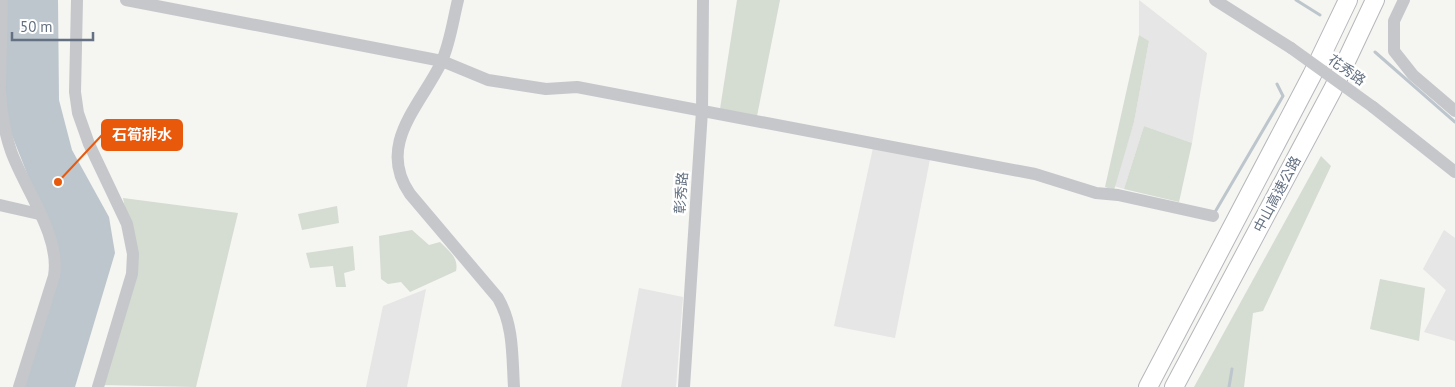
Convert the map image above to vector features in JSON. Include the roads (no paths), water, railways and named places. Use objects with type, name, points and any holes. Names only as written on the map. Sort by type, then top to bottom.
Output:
[{"type":"highway","name":"中山高速公路","points":[[1148,387],[1312,75],[1348,0]]},
{"type":"highway","name":"中山高速公路","points":[[1174,387],[1333,88],[1375,0]]},
{"type":"street","points":[[0,85],[2,0]]},
{"type":"street","points":[[77,0],[75,92],[78,114],[88,144],[127,224],[133,254],[132,274],[98,387]]},
{"type":"street","points":[[126,0],[442,62],[497,82],[546,89],[577,87],[1035,174],[1096,193],[1118,195],[1213,216]]},
{"type":"street","points":[[458,0],[442,62],[402,131],[397,155],[399,172],[410,194],[498,298],[504,308],[511,336],[514,387]]},
{"type":"street","name":"彰秀路","points":[[684,387],[702,111],[703,0]]},
{"type":"street","name":"花秀路","points":[[1215,0],[1291,48],[1373,107],[1455,172]]},
{"type":"street","points":[[1404,0],[1394,21],[1394,50],[1413,75],[1455,111]]},
{"type":"street","points":[[0,90],[3,122],[11,152],[53,243],[56,268],[19,387]]},
{"type":"street","points":[[0,205],[39,214]]},
{"type":"waterway","points":[[1296,0],[1320,15]]},
{"type":"waterway","points":[[1375,52],[1455,122]]},
{"type":"waterway","points":[[1215,212],[1283,96],[1277,84]]},
{"type":"waterway","points":[[1229,387],[1232,369]]},
{"type":"place","name":"石筍排水","points":[[58,182]]}]
